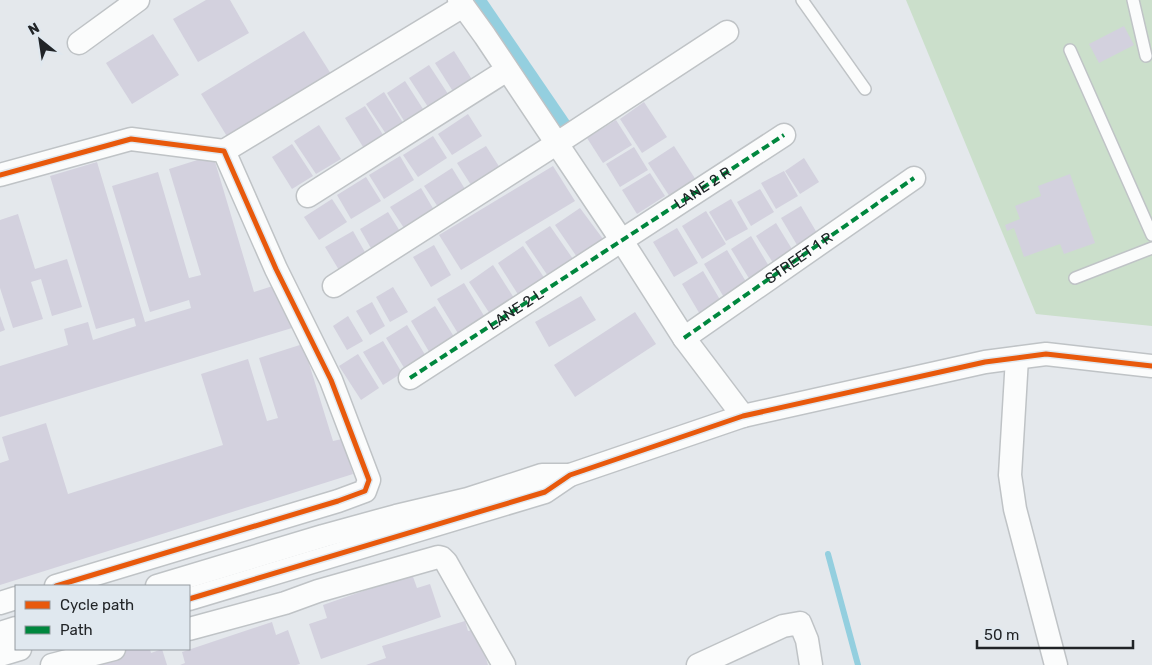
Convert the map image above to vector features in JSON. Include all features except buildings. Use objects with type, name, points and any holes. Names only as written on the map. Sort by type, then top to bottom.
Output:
[{"type":"street","points":[[79,43],[138,0]]},
{"type":"street","points":[[0,175],[131,139],[224,151],[461,3],[622,241],[684,338],[743,416]]},
{"type":"street","points":[[334,286],[727,32]]},
{"type":"street","points":[[308,196],[507,70]]},
{"type":"street","name":"LANE 2 R","points":[[622,241],[784,135]]},
{"type":"street","points":[[224,151],[276,268],[331,380],[369,480],[365,491],[372,508],[396,516]]},
{"type":"street","name":"STREET 1 R","points":[[684,338],[914,178]]},
{"type":"street","name":"LANE 2 L","points":[[410,378],[622,241]]},
{"type":"street","points":[[323,536],[396,516],[471,506],[545,492],[570,475],[743,416],[986,362],[1046,354],[1152,366]]},
{"type":"street","points":[[1017,358],[1010,475],[1015,509],[1056,665]]},
{"type":"street","points":[[59,585],[338,501],[365,491]]},
{"type":"street","points":[[163,585],[290,563],[344,518],[338,501]]},
{"type":"street","points":[[190,599],[290,563],[471,506]]},
{"type":"street","points":[[190,629],[285,603],[318,591],[438,556],[446,562],[504,665]]},
{"type":"street","points":[[290,563],[318,591]]},
{"type":"street","points":[[285,603],[290,563]]},
{"type":"street","points":[[0,603],[15,598]]},
{"type":"street","points":[[698,665],[783,626],[800,623],[807,640],[811,665]]},
{"type":"street","points":[[0,633],[15,628]]},
{"type":"street","points":[[0,655],[17,650]]},
{"type":"street","points":[[52,665],[110,650]]},
{"type":"lane","points":[[802,0],[865,89]]},
{"type":"lane","points":[[1133,0],[1146,56]]},
{"type":"lane","points":[[1070,50],[1152,235]]},
{"type":"lane","points":[[1075,278],[1152,248]]},
{"type":"green space","points":[[906,0],[1152,0],[1152,326],[1036,314]]},
{"type":"water","points":[[474,0],[487,0],[571,123],[561,129]]},
{"type":"waterway","points":[[828,554],[858,665]]},
{"type":"marked path","points":[[410,378],[784,135]]},
{"type":"marked path","points":[[684,338],[914,178]]},
{"type":"cycle path","points":[[0,175],[131,139],[224,151],[276,269],[331,380],[369,480],[365,491],[338,501],[59,585]]},
{"type":"cycle path","points":[[190,599],[545,492],[570,475],[743,416],[985,362],[1046,354],[1152,366]]}]
